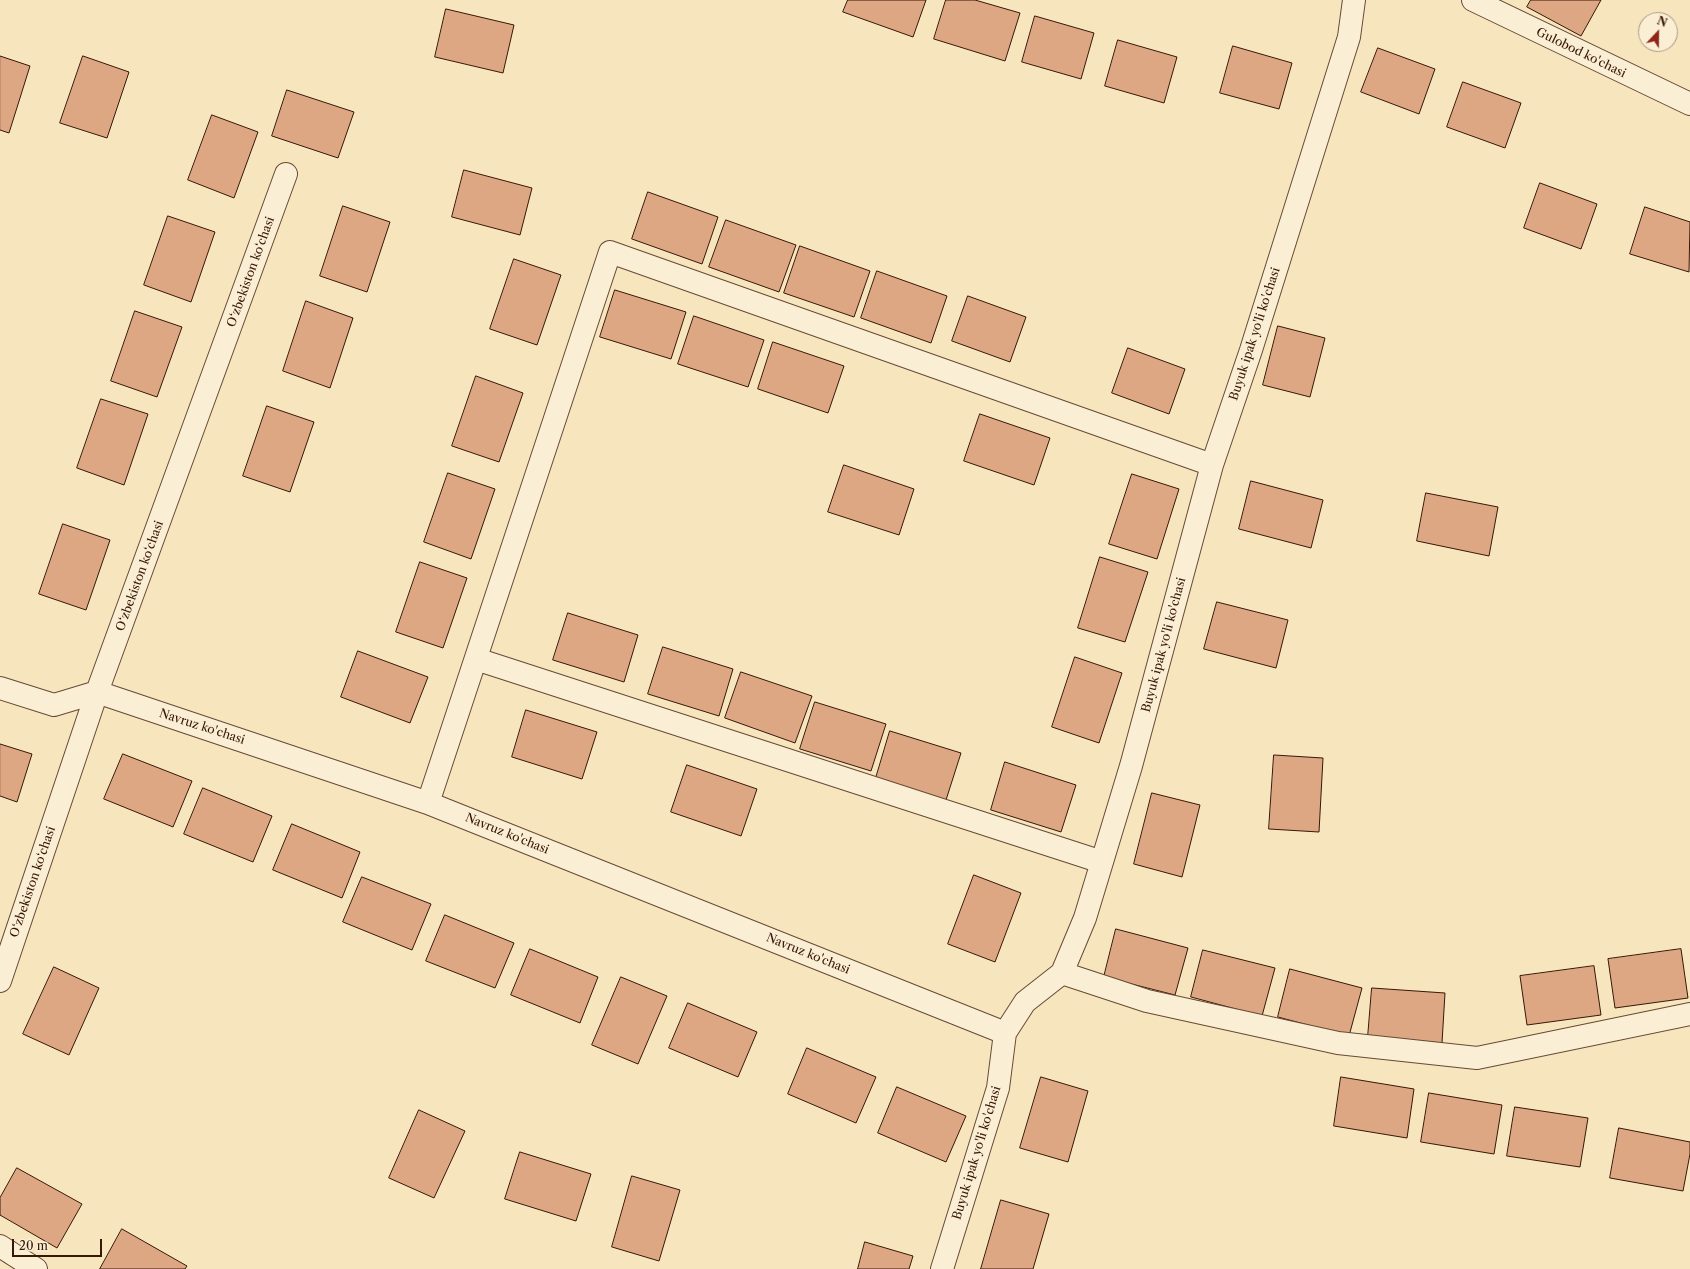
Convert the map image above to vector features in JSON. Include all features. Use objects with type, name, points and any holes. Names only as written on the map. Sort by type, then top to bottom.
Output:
[{"type":"street","name":"Buyuk ipak yo'li ko'chasi","points":[[942,1269],[998,1088],[1005,1033],[1025,1002],[1062,973],[1086,918],[1170,625],[1212,465],[1251,350],[1349,37],[1354,0]]},
{"type":"street","name":"Gulobod ko'chasi","points":[[1474,0],[1690,104]]},
{"type":"street","name":"O‘zbekiston ko‘chasi","points":[[0,981],[97,692],[286,174]]},
{"type":"street","points":[[428,802],[610,252],[1212,465]]},
{"type":"street","points":[[476,659],[1102,862]]},
{"type":"street","points":[[0,688],[54,705],[97,692]]},
{"type":"street","name":"Navruz ko'chasi","points":[[97,692],[428,802],[1005,1033]]},
{"type":"street","points":[[1062,973],[1147,1001],[1338,1043],[1477,1058],[1690,1014]]},
{"type":"street","points":[[0,1246],[36,1269]]},
{"type":"building","points":[[848,0],[926,0],[913,37],[843,12]]},
{"type":"building","points":[[946,0],[975,0],[1020,13],[1005,61],[934,39]]},
{"type":"building","points":[[1531,0],[1601,0],[1581,36],[1527,7]]},
{"type":"building","points":[[446,9],[514,25],[503,73],[435,57]]},
{"type":"building","points":[[1035,16],[1094,33],[1081,79],[1022,62]]},
{"type":"building","points":[[1118,40],[1177,57],[1164,103],[1105,86]]},
{"type":"building","points":[[1233,46],[1292,63],[1279,109],[1220,93]]},
{"type":"building","points":[[1378,48],[1435,69],[1419,114],[1361,92]]},
{"type":"building","points":[[0,56],[30,66],[9,133],[0,130]]},
{"type":"building","points":[[83,56],[129,72],[107,138],[60,123]]},
{"type":"building","points":[[1463,82],[1521,103],[1505,148],[1447,127]]},
{"type":"building","points":[[287,90],[354,112],[338,158],[272,136]]},
{"type":"building","points":[[212,115],[258,132],[234,198],[188,180]]},
{"type":"building","points":[[464,170],[532,188],[520,235],[452,217]]},
{"type":"building","points":[[1540,183],[1597,204],[1581,249],[1524,228]]},
{"type":"building","points":[[648,192],[718,217],[702,264],[632,239]]},
{"type":"building","points":[[343,206],[390,222],[367,292],[320,276]]},
{"type":"building","points":[[1645,207],[1690,222],[1689,272],[1630,254]]},
{"type":"building","points":[[168,216],[215,232],[191,302],[144,285]]},
{"type":"building","points":[[726,220],[796,245],[779,292],[709,267]]},
{"type":"building","points":[[800,246],[870,271],[854,317],[784,293]]},
{"type":"building","points":[[514,259],[561,275],[537,345],[490,329]]},
{"type":"building","points":[[877,271],[947,296],[931,343],[861,318]]},
{"type":"building","points":[[615,290],[686,312],[671,359],[600,337]]},
{"type":"building","points":[[968,296],[1026,317],[1010,362],[952,341]]},
{"type":"building","points":[[306,301],[353,318],[330,388],[283,371]]},
{"type":"building","points":[[135,311],[182,327],[157,397],[111,381]]},
{"type":"building","points":[[694,316],[764,340],[748,387],[678,364]]},
{"type":"building","points":[[1278,326],[1325,338],[1310,397],[1263,385]]},
{"type":"building","points":[[773,342],[844,366],[828,413],[758,389]]},
{"type":"building","points":[[1128,348],[1185,369],[1169,414],[1112,393]]},
{"type":"building","points":[[476,376],[523,393],[499,462],[452,446]]},
{"type":"building","points":[[101,399],[148,414],[124,485],[77,468]]},
{"type":"building","points":[[267,406],[314,422],[290,492],[243,476]]},
{"type":"building","points":[[980,414],[1050,438],[1034,485],[964,461]]},
{"type":"building","points":[[844,465],[914,489],[899,535],[828,512]]},
{"type":"building","points":[[448,473],[495,489],[471,559],[424,542]]},
{"type":"building","points":[[1132,474],[1179,489],[1157,559],[1109,544]]},
{"type":"building","points":[[1251,481],[1323,500],[1311,548],[1239,529]]},
{"type":"building","points":[[1426,493],[1498,507],[1489,556],[1417,541]]},
{"type":"building","points":[[63,524],[110,540],[86,610],[39,594]]},
{"type":"building","points":[[1100,557],[1148,572],[1125,642],[1078,628]]},
{"type":"building","points":[[420,562],[467,578],[443,648],[396,632]]},
{"type":"building","points":[[1217,602],[1288,620],[1276,668],[1204,649]]},
{"type":"building","points":[[568,613],[638,635],[624,682],[553,660]]},
{"type":"building","points":[[663,647],[733,669],[719,716],[648,694]]},
{"type":"building","points":[[358,651],[428,677],[410,723],[341,697]]},
{"type":"building","points":[[1075,657],[1122,673],[1099,743],[1052,727]]},
{"type":"building","points":[[741,672],[812,696],[795,743],[725,718]]},
{"type":"building","points":[[815,702],[886,724],[871,771],[800,749]]},
{"type":"building","points":[[526,710],[597,732],[582,779],[512,757]]},
{"type":"building","points":[[890,731],[961,753],[946,800],[876,778]]},
{"type":"building","points":[[0,744],[32,754],[17,802],[0,796]]},
{"type":"building","points":[[123,754],[192,781],[173,827],[104,799]]},
{"type":"building","points":[[1274,755],[1323,758],[1319,832],[1269,829]]},
{"type":"building","points":[[1005,762],[1076,785],[1061,832],[991,810]]},
{"type":"building","points":[[687,765],[757,789],[741,836],[671,812]]},
{"type":"building","points":[[203,788],[272,816],[253,862],[184,834]]},
{"type":"building","points":[[1152,793],[1200,805],[1182,877],[1134,864]]},
{"type":"building","points":[[292,824],[360,852],[342,898],[273,870]]},
{"type":"building","points":[[974,875],[1021,893],[995,962],[948,944]]},
{"type":"building","points":[[362,877],[431,904],[412,950],[343,922]]},
{"type":"building","points":[[445,915],[514,943],[495,988],[426,961]]},
{"type":"building","points":[[1116,929],[1188,948],[1175,995],[1104,977]]},
{"type":"building","points":[[530,949],[598,977],[580,1023],[511,995]]},
{"type":"building","points":[[1681,949],[1688,998],[1615,1008],[1608,959]]},
{"type":"building","points":[[1203,950],[1275,968],[1262,1016],[1191,997]]},
{"type":"building","points":[[1594,966],[1601,1015],[1527,1025],[1520,976]]},
{"type":"building","points":[[54,967],[99,988],[69,1055],[23,1034]]},
{"type":"building","points":[[1290,969],[1362,988],[1349,1036],[1278,1017]]},
{"type":"building","points":[[621,977],[667,996],[638,1064],[592,1045]]},
{"type":"building","points":[[1372,988],[1445,993],[1442,1043],[1368,1037]]},
{"type":"building","points":[[688,1003],[757,1032],[738,1077],[669,1048]]},
{"type":"building","points":[[807,1048],[876,1077],[856,1123],[788,1094]]},
{"type":"building","points":[[1041,1077],[1088,1091],[1068,1162],[1020,1148]]},
{"type":"building","points":[[1341,1077],[1414,1089],[1407,1138],[1334,1126]]},
{"type":"building","points":[[897,1087],[966,1116],[946,1162],[878,1133]]},
{"type":"building","points":[[1429,1093],[1502,1105],[1494,1154],[1421,1142]]},
{"type":"building","points":[[1515,1107],[1588,1118],[1580,1167],[1507,1156]]},
{"type":"building","points":[[419,1110],[465,1131],[434,1198],[389,1178]]},
{"type":"building","points":[[1619,1128],[1690,1142],[1690,1154],[1683,1191],[1610,1178]]},
{"type":"building","points":[[520,1152],[591,1174],[576,1221],[505,1199]]},
{"type":"building","points":[[17,1168],[82,1204],[57,1248],[0,1215],[0,1198]]},
{"type":"building","points":[[632,1176],[680,1190],[659,1261],[612,1247]]},
{"type":"building","points":[[1001,1200],[1049,1214],[1033,1269],[981,1269]]},
{"type":"building","points":[[122,1229],[187,1266],[185,1269],[100,1269]]},
{"type":"building","points":[[865,1242],[913,1256],[909,1269],[858,1269]]}]
